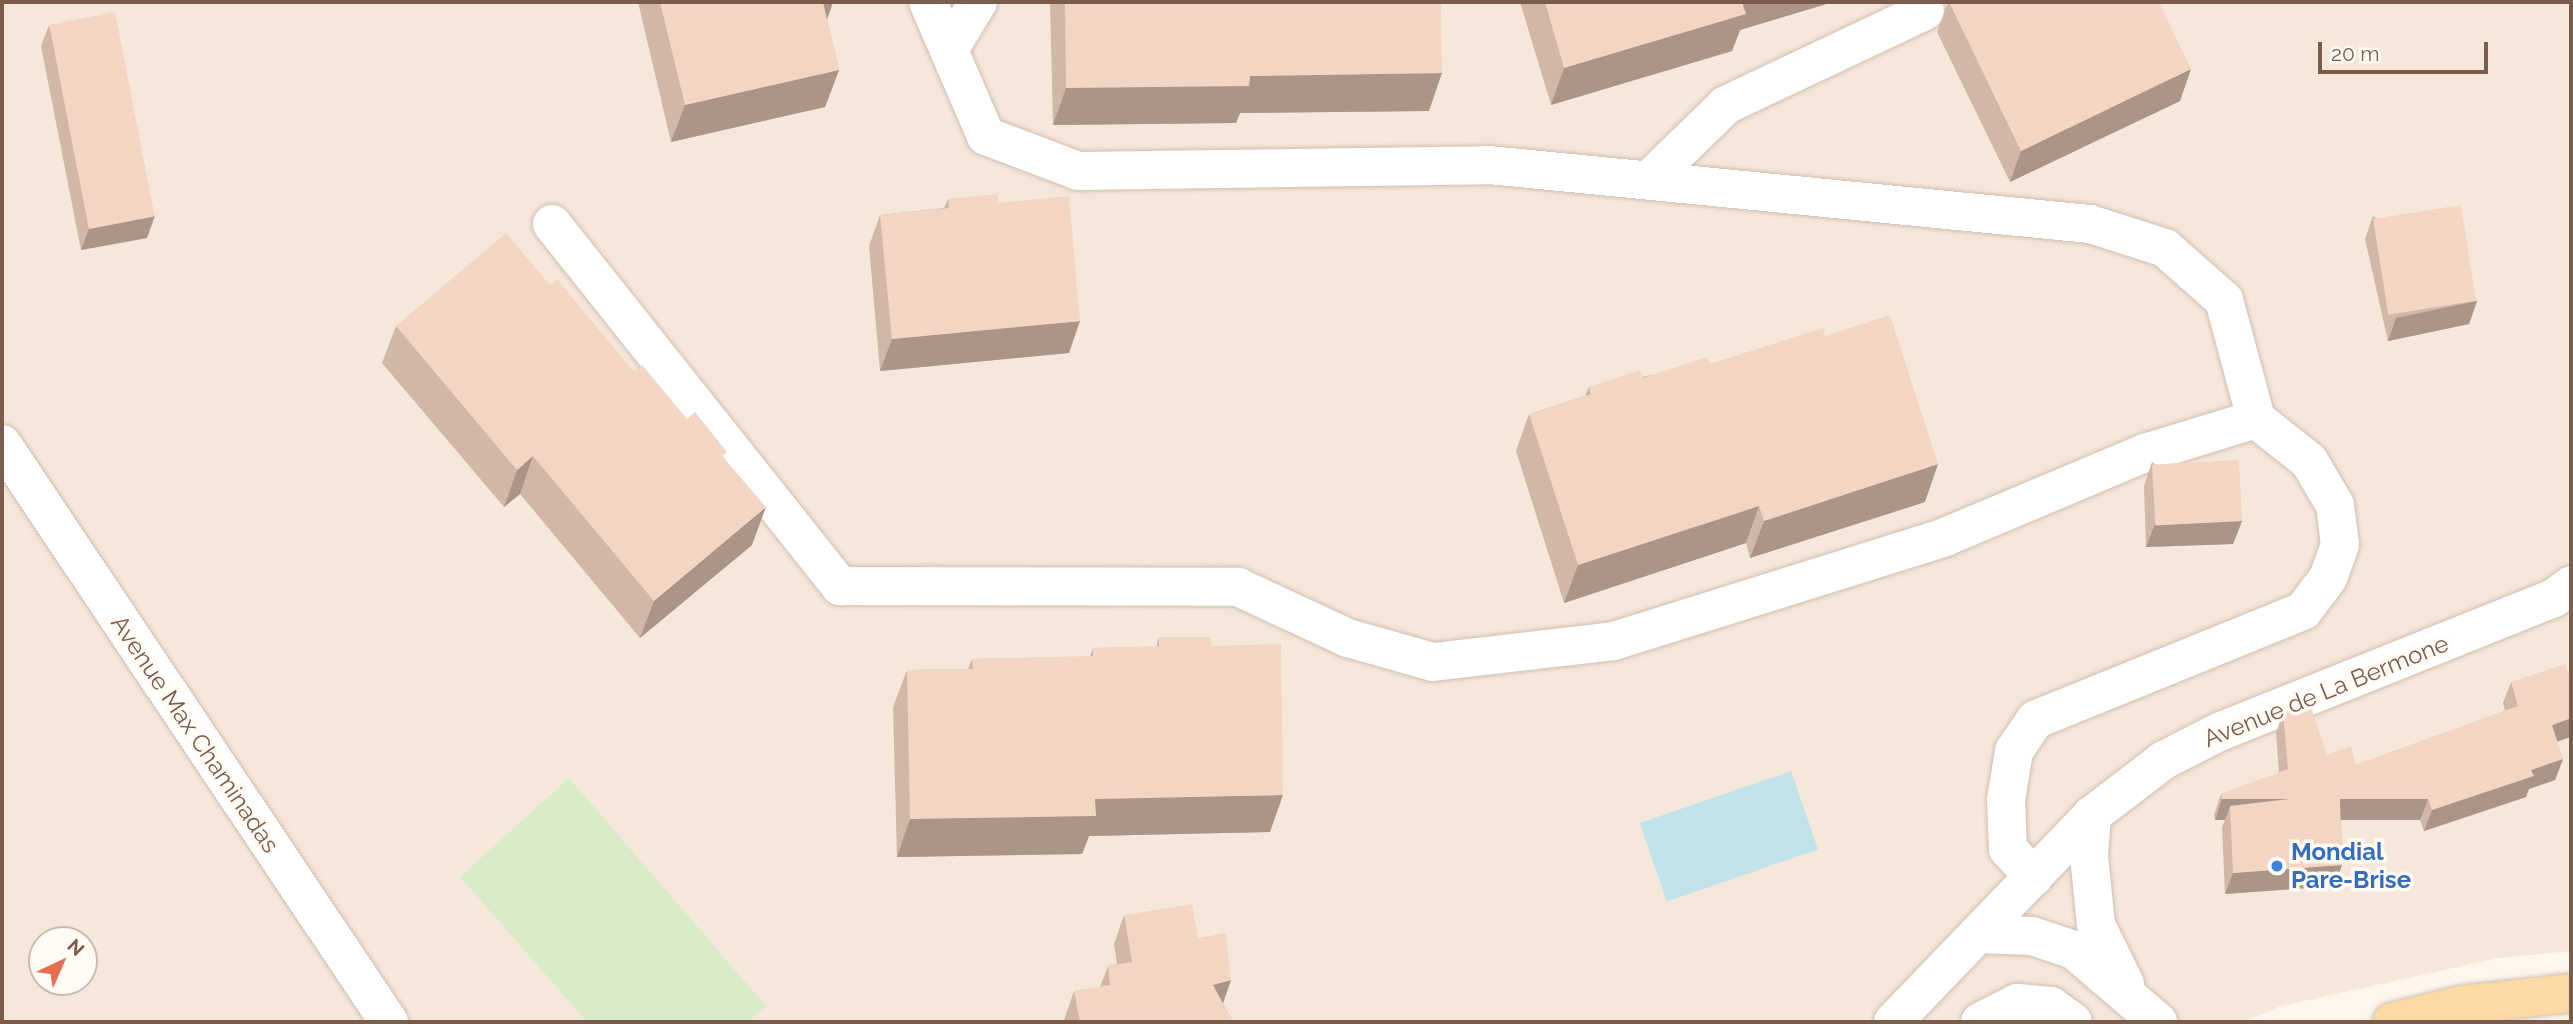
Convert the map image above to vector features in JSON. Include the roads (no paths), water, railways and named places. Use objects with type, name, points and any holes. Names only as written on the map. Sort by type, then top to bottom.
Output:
[{"type":"main road","points":[[2392,1022],[2462,1005],[2571,993]]},
{"type":"street","points":[[928,2],[986,136],[1078,171],[1489,165],[2090,225],[2165,248],[2224,300],[2256,419],[2309,461],[2335,505],[2340,545],[2328,578],[2303,611],[2035,720],[2014,751],[2006,800],[2008,849],[2034,877]]},
{"type":"street","points":[[949,50],[978,2]]},
{"type":"street","points":[[1649,180],[1726,105],[1925,11]]},
{"type":"street","points":[[552,224],[840,586],[1238,587],[1348,638],[1433,662],[1614,641],[1945,537],[2145,453],[2256,419]]},
{"type":"street","name":"Avenue Max Chaminadas","points":[[2,444],[390,1022]]},
{"type":"street","name":"Avenue de La Bermone","points":[[1893,1022],[2092,815],[2164,760],[2219,732],[2542,603],[2571,585]]},
{"type":"street","points":[[2092,815],[2089,867],[2096,925],[2130,995]]},
{"type":"street","points":[[1978,934],[2032,936],[2074,950],[2130,995],[2158,1022]]},
{"type":"street","points":[[1980,1022],[2017,1003],[2051,1006],[2073,1022]]},
{"type":"water","points":[[1791,771],[1818,849],[1667,902],[1640,823]]},
{"type":"place","name":"Mondial Pare-Brise","points":[[2277,866]]}]
